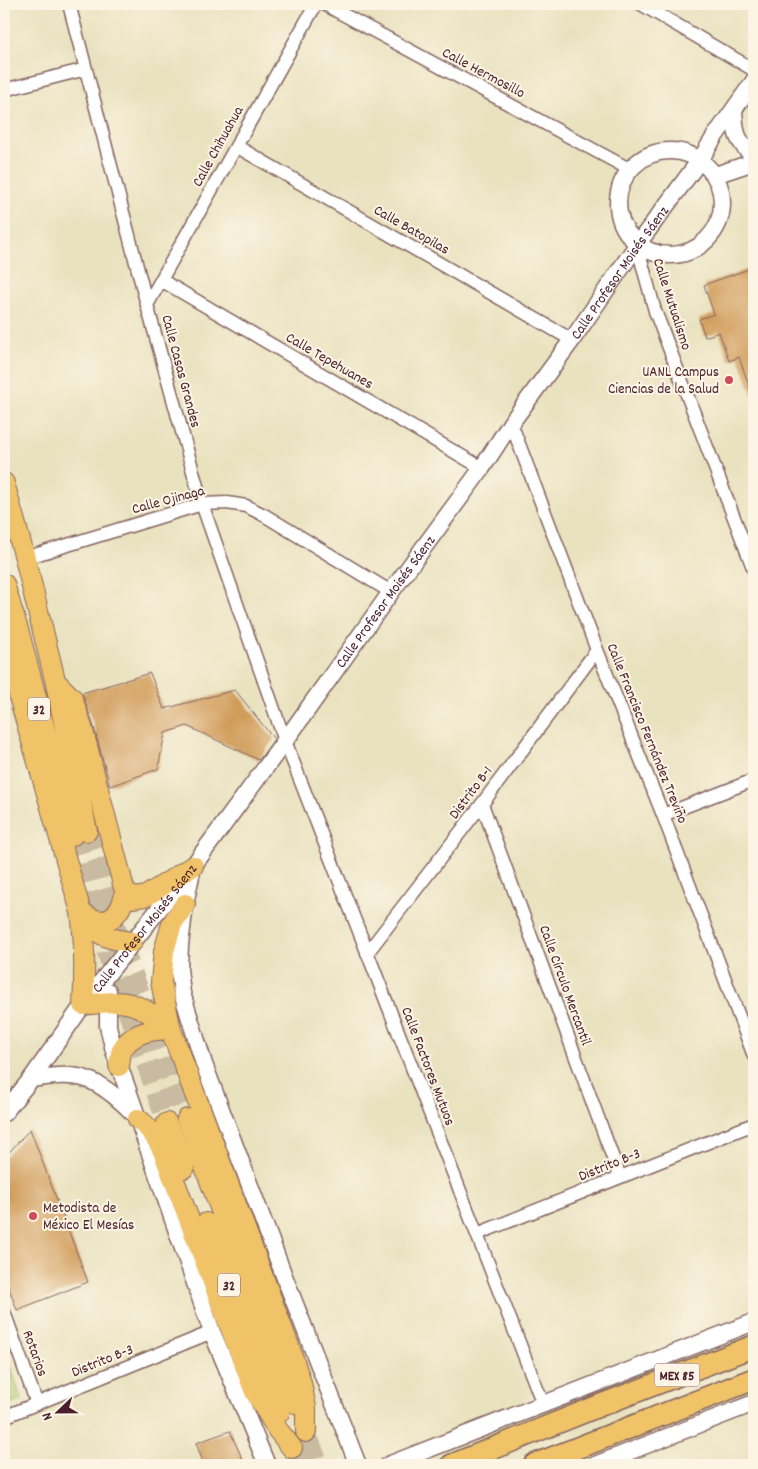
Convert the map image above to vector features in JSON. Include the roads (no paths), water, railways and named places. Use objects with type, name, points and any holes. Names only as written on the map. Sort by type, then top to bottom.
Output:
[{"type":"highway","name":"MEX 85","points":[[452,1465],[754,1346]]},
{"type":"highway","name":"MEX 85","points":[[534,1465],[754,1379]]},
{"type":"main road","name":"32","points":[[4,483],[25,558],[55,680],[80,833],[4,584]]},
{"type":"main road","points":[[19,633],[13,666],[20,700],[81,912],[85,943],[85,975],[82,1005],[108,1002],[136,1005],[153,1014],[171,1030]]},
{"type":"main road","points":[[55,680],[72,698],[82,727],[125,892],[121,908],[106,920],[95,920],[81,912]]},
{"type":"main road","points":[[125,892],[134,898],[146,896],[193,866]]},
{"type":"main road","points":[[138,1119],[149,1128],[163,1151],[255,1392],[277,1429],[302,1440],[306,1408],[301,1383],[171,1030],[161,982],[164,951],[172,924],[185,904]]},
{"type":"main road","points":[[81,912],[95,931],[111,939],[132,942]]},
{"type":"main road","points":[[119,1066],[122,1050],[132,1038],[152,1031],[171,1030]]},
{"type":"main road","name":"32","points":[[187,1119],[254,1299],[302,1440]]},
{"type":"main road","name":"32","points":[[167,1123],[302,1440]]},
{"type":"street","name":"Calle Casas Grandes","points":[[69,4],[147,305],[202,504],[285,741]]},
{"type":"street","name":"Calle Chihuahua","points":[[147,305],[316,4]]},
{"type":"street","name":"Calle Hermosillo","points":[[324,4],[629,169]]},
{"type":"street","points":[[641,4],[754,70]]},
{"type":"street","points":[[4,90],[86,69]]},
{"type":"street","name":"Calle Profesor Moisés Sáenz","points":[[4,1113],[82,1005],[193,866],[285,741],[390,592],[482,468],[510,423],[572,340],[754,81]]},
{"type":"street","points":[[734,110],[735,130],[740,141],[754,157]]},
{"type":"street","name":"Calle Batopilas","points":[[236,146],[572,340]]},
{"type":"street","points":[[670,150],[686,153],[700,160],[715,175],[722,198],[721,212],[716,226],[708,239],[696,248],[683,254],[668,256],[653,253],[637,245],[624,228],[617,209],[622,181],[629,169],[641,159],[655,153],[670,150]]},
{"type":"street","points":[[715,175],[754,162]]},
{"type":"street","name":"Calle Mutualismo","points":[[637,245],[655,311],[754,570]]},
{"type":"street","name":"Calle Tepehuanes","points":[[161,280],[482,468]]},
{"type":"street","name":"Calle Francisco Fernández Treviño","points":[[510,423],[663,815],[754,1056]]},
{"type":"street","name":"Calle Ojinaga","points":[[25,558],[202,504],[227,503],[246,506],[264,515],[390,592]]},
{"type":"street","name":"Distrito B-1","points":[[368,953],[597,650]]},
{"type":"street","name":"Calle Factores Mutuos","points":[[285,741],[543,1404]]},
{"type":"street","points":[[663,815],[754,780]]},
{"type":"street","name":"Calle Círculo Mercantil","points":[[482,804],[620,1177]]},
{"type":"street","points":[[193,866],[185,904],[179,969],[182,993],[204,1064],[358,1465]]},
{"type":"street","points":[[110,972],[108,1026],[114,1052],[212,1332],[267,1465]]},
{"type":"street","points":[[171,1030],[204,1064]]},
{"type":"street","points":[[31,1078],[59,1076],[86,1079],[121,1100],[138,1119]]},
{"type":"street","name":"Distrito B-3","points":[[477,1234],[754,1124]]},
{"type":"street","name":"Rotarios","points":[[4,1312],[37,1404]]},
{"type":"street","points":[[388,1465],[754,1322]]},
{"type":"street","name":"Distrito B-3","points":[[4,1417],[212,1332]]},
{"type":"street","points":[[595,1465],[754,1403]]},
{"type":"tunnel","points":[[87,831],[115,926],[187,1119]]},
{"type":"tunnel","points":[[73,835],[106,950],[167,1123]]},
{"type":"tunnel","points":[[309,1440],[319,1465]]},
{"type":"tunnel","points":[[292,1448],[299,1465]]},
{"type":"place","name":"UANL Campus Ciencias de la Salud","points":[[729,380]]},
{"type":"place","name":"Metodista de México El Mesías","points":[[33,1216]]}]
